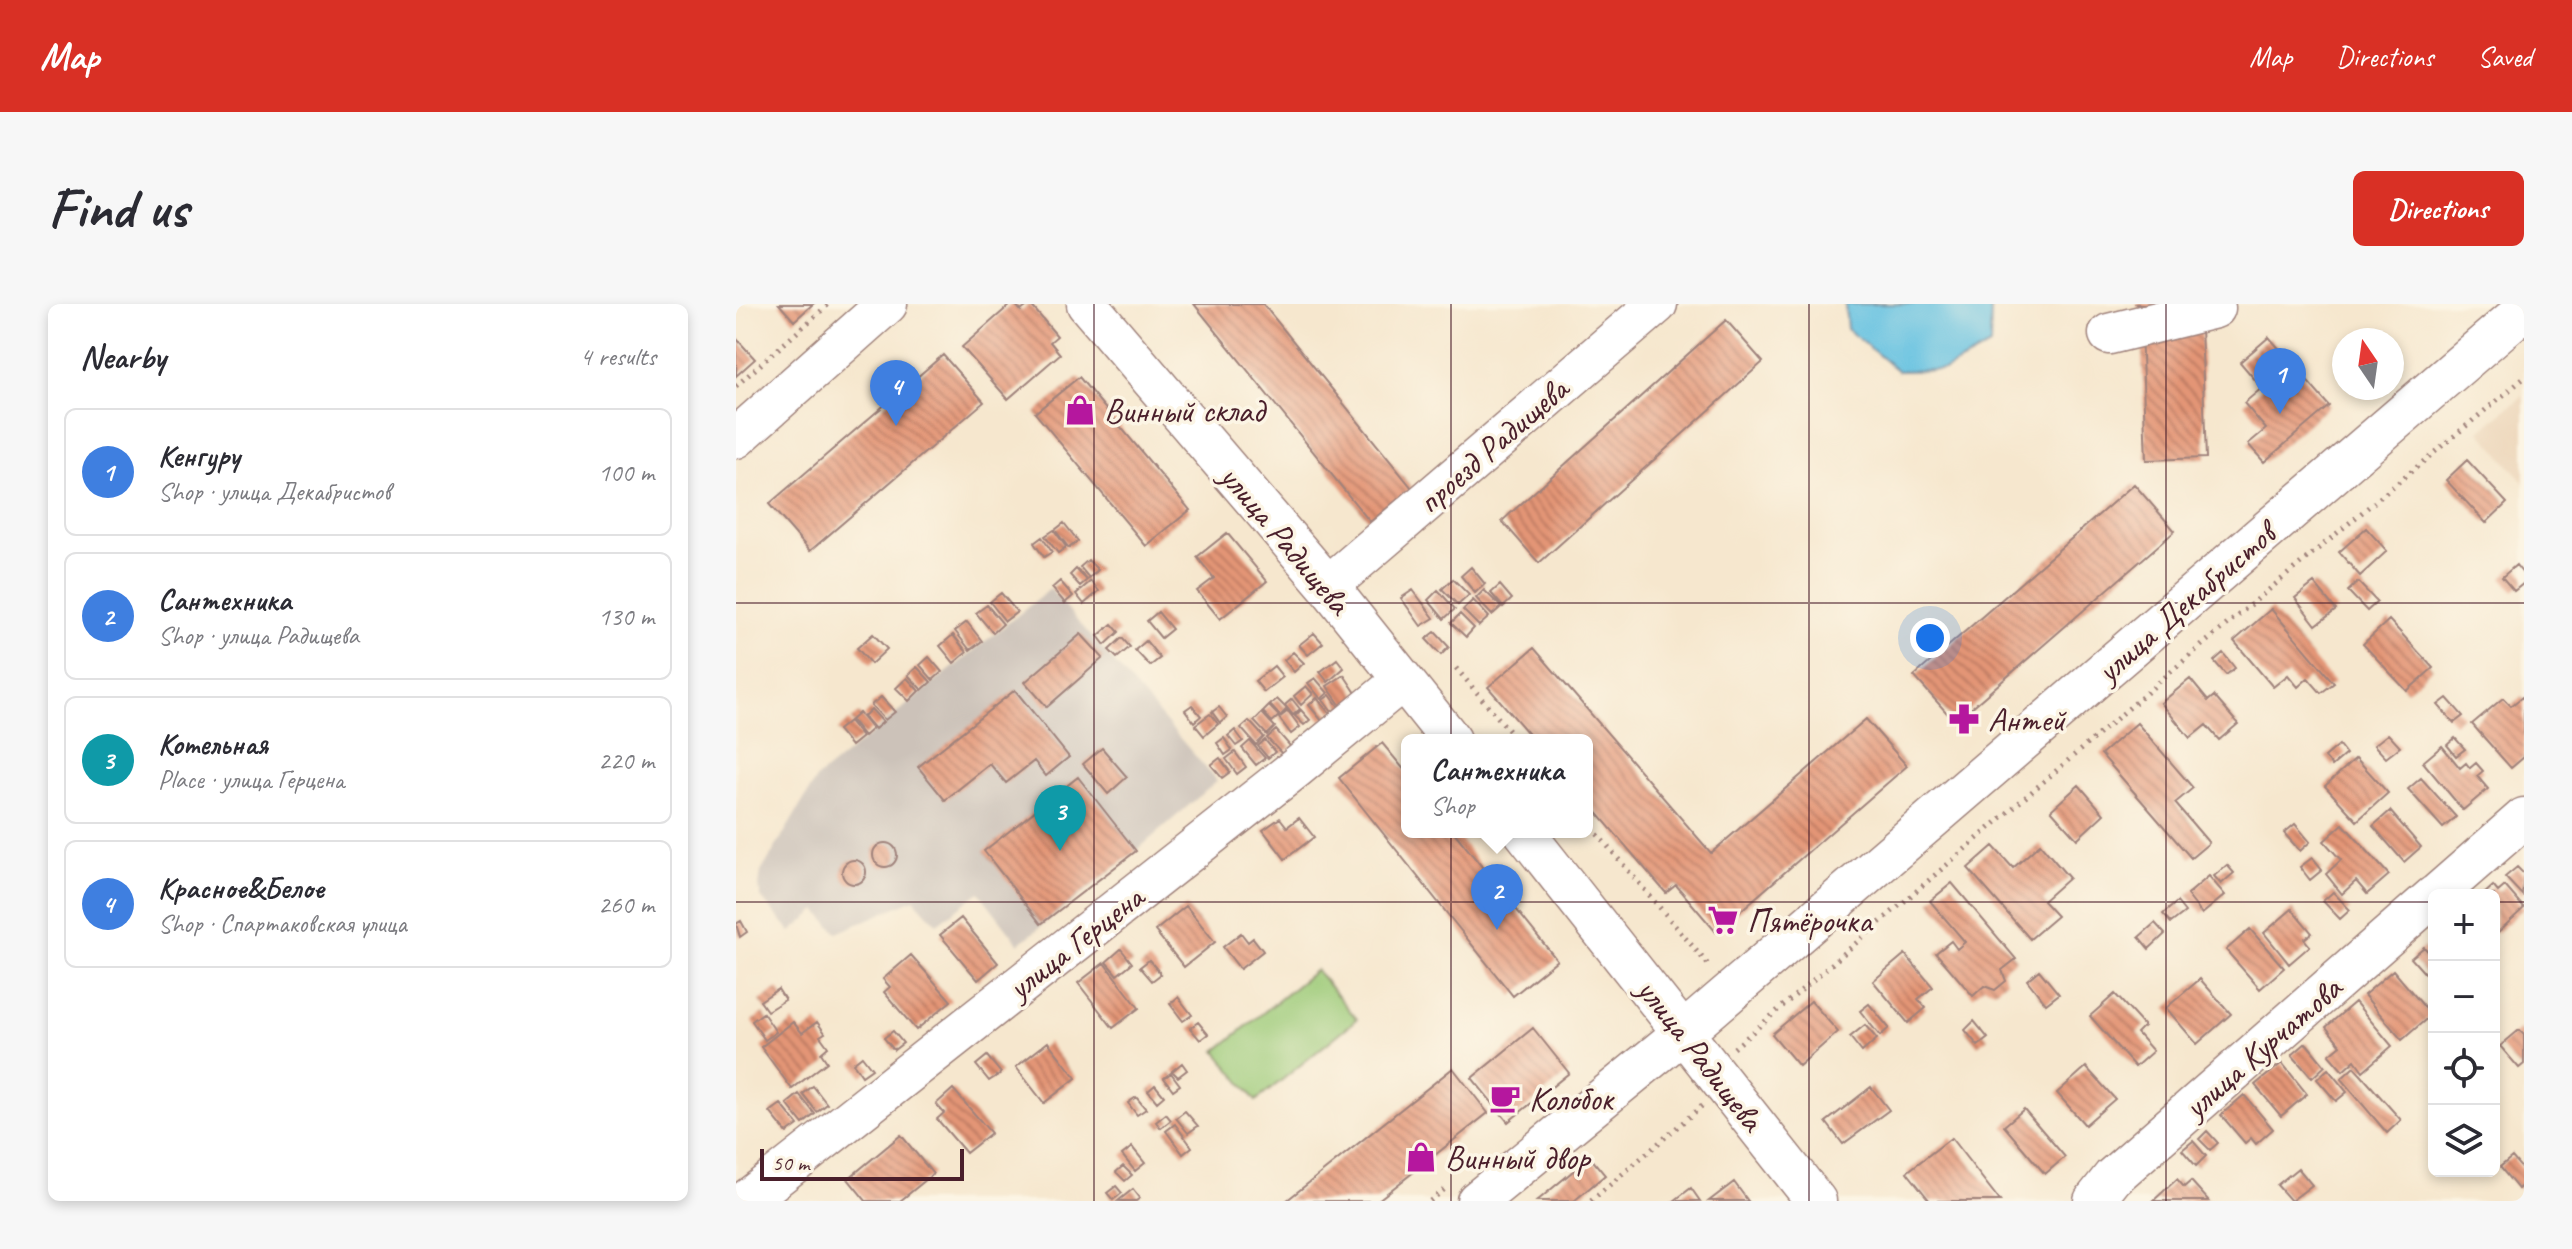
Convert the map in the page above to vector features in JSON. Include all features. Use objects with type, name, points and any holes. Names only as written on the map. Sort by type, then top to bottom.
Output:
[{"type":"street","points":[[736,438],[887,304]]},
{"type":"street","name":"улица Радищева","points":[[1087,304],[1328,586],[1446,734]]},
{"type":"street","name":"проезд Радищева","points":[[1328,586],[1657,304]]},
{"type":"street","points":[[2109,334],[2215,308],[2214,304]]},
{"type":"street","name":"улица Декабристов","points":[[1477,1201],[1684,1032],[2524,310]]},
{"type":"street","name":"улица Герцена","points":[[746,1201],[1296,768],[1403,680]]},
{"type":"street","name":"улица Курчатова","points":[[2443,889],[2524,818]]},
{"type":"street","name":"улица Радищева","points":[[1529,838],[1816,1201]]},
{"type":"street","name":"улица Курчатова","points":[[2094,1201],[2113,1177],[2428,902]]},
{"type":"path","points":[[736,386],[829,304]]},
{"type":"path","points":[[1591,1201],[1719,1076],[2201,646],[2524,378]]},
{"type":"path","points":[[1456,668],[1512,734]]},
{"type":"path","points":[[1593,829],[1712,969]]},
{"type":"shaded area","points":[[2524,395],[2524,483],[2480,431]]},
{"type":"shaded area","points":[[1050,589],[1217,781],[1136,851],[1019,944],[979,892],[937,924],[914,899],[837,933],[817,910],[791,932],[761,897],[761,872],[817,778]]},
{"type":"green space","points":[[1316,970],[1357,1019],[1256,1101],[1216,1051]]},
{"type":"water","points":[[1845,304],[1991,304],[1990,346],[1945,370],[1898,371],[1847,329]]},
{"type":"building","points":[[779,304],[813,304],[794,321]]},
{"type":"building","points":[[1011,304],[1021,311],[1030,304],[1057,336],[1050,342],[1060,354],[1008,399],[962,347]]},
{"type":"building","points":[[1194,304],[1263,304],[1412,488],[1370,522]]},
{"type":"building","points":[[2136,304],[2180,304],[2201,327],[2206,458],[2146,460],[2141,329],[2150,319]]},
{"type":"building","points":[[1726,320],[1763,362],[1539,563],[1502,521]]},
{"type":"building","points":[[2269,337],[2329,406],[2264,462],[2248,444],[2266,429],[2244,403],[2262,388],[2240,362]]},
{"type":"building","points":[[736,338],[755,359],[736,376]]},
{"type":"building","points":[[943,355],[984,402],[810,551],[769,504]]},
{"type":"building","points":[[1079,377],[1190,510],[1146,546],[1035,413]]},
{"type":"building","points":[[2467,460],[2507,503],[2486,523],[2446,480]]},
{"type":"building","points":[[2134,484],[2175,531],[1955,722],[1914,676]]},
{"type":"building","points":[[1064,523],[1078,541],[1069,548],[1055,530]]},
{"type":"building","points":[[2366,528],[2387,551],[2360,576],[2339,552]]},
{"type":"building","points":[[1054,530],[1066,547],[1058,553],[1045,536]]},
{"type":"building","points":[[1227,533],[1267,581],[1220,619],[1197,591],[1214,578],[1197,557]]},
{"type":"building","points":[[1042,537],[1052,552],[1044,557],[1034,543]]},
{"type":"building","points":[[1088,560],[1098,570],[1089,578],[1080,567]]},
{"type":"building","points":[[2516,565],[2524,575],[2524,583],[2514,591],[2502,577]]},
{"type":"building","points":[[1471,567],[1485,584],[1475,593],[1461,576]]},
{"type":"building","points":[[1076,569],[1087,580],[1080,586],[1070,575]]},
{"type":"building","points":[[1453,579],[1469,595],[1458,605],[1442,589]]},
{"type":"building","points":[[1060,581],[1073,596],[1065,603],[1052,588]]},
{"type":"building","points":[[1091,581],[1099,591],[1084,604],[1076,594]]},
{"type":"building","points":[[2358,582],[2377,602],[2367,611],[2348,591]]},
{"type":"building","points":[[2314,583],[2336,610],[2316,625],[2295,598]]},
{"type":"building","points":[[1500,585],[1512,599],[1503,607],[1491,593]]},
{"type":"building","points":[[1413,590],[1434,618],[1421,626],[1401,598]]},
{"type":"building","points":[[1438,590],[1455,609],[1444,619],[1428,600]]},
{"type":"building","points":[[1484,590],[1501,607],[1492,615],[1476,598]]},
{"type":"building","points":[[1001,593],[1017,612],[1005,621],[990,602]]},
{"type":"building","points":[[1473,600],[1489,617],[1479,626],[1463,610]]},
{"type":"building","points":[[987,605],[1003,624],[993,633],[976,613]]},
{"type":"building","points":[[2271,609],[2334,683],[2321,693],[2308,678],[2298,687],[2288,675],[2273,687],[2234,641]]},
{"type":"building","points":[[1158,612],[1172,629],[1161,638],[1147,621]]},
{"type":"building","points":[[1460,614],[1474,628],[1466,637],[1451,623]]},
{"type":"building","points":[[2389,620],[2433,668],[2407,691],[2363,644]]},
{"type":"building","points":[[967,622],[982,641],[970,650],[955,631]]},
{"type":"building","points":[[1112,624],[1119,632],[1105,645],[1098,636]]},
{"type":"building","points":[[1435,632],[1449,647],[1441,655],[1426,639]]},
{"type":"building","points":[[1314,633],[1323,643],[1308,655],[1299,645]]},
{"type":"building","points":[[873,634],[887,649],[871,664],[857,648]]},
{"type":"building","points":[[1081,634],[1103,658],[1047,707],[1025,682]]},
{"type":"building","points":[[953,635],[967,652],[954,663],[940,646]]},
{"type":"building","points":[[1122,638],[1130,647],[1117,658],[1109,650]]},
{"type":"building","points":[[1146,641],[1160,658],[1150,666],[1135,650]]},
{"type":"building","points":[[1534,648],[1711,853],[1866,719],[1907,766],[1716,932],[1676,885],[1666,893],[1593,808],[1593,734],[1529,734],[1488,687]]},
{"type":"building","points":[[1293,652],[1304,663],[1294,672],[1284,660]]},
{"type":"building","points":[[2223,653],[2235,668],[2226,675],[2214,661]]},
{"type":"building","points":[[929,657],[942,672],[933,680],[920,665]]},
{"type":"building","points":[[1337,659],[1344,668],[1328,682],[1320,672]]},
{"type":"building","points":[[1274,666],[1283,677],[1264,692],[1255,681]]},
{"type":"building","points":[[917,667],[931,682],[922,690],[908,675]]},
{"type":"building","points":[[1344,675],[1362,702],[1346,713],[1327,686]]},
{"type":"building","points":[[907,678],[919,691],[909,701],[896,688]]},
{"type":"building","points":[[1315,678],[1328,693],[1321,699],[1308,683]]},
{"type":"building","points":[[2190,679],[2208,701],[2214,696],[2238,724],[2219,740],[2206,725],[2190,738],[2161,703]]},
{"type":"building","points":[[1306,686],[1313,694],[1301,705],[1294,696]]},
{"type":"building","points":[[1015,690],[1069,757],[1046,776],[1034,761],[1006,783],[990,764],[945,800],[918,767]]},
{"type":"building","points":[[1330,695],[1339,707],[1332,712],[1323,700]]},
{"type":"building","points":[[881,697],[895,712],[885,720],[871,705]]},
{"type":"building","points":[[2522,697],[2524,757],[2511,768],[2472,724],[2503,698],[2511,706]]},
{"type":"building","points":[[1317,698],[1330,714],[1322,721],[1309,705]]},
{"type":"building","points":[[2447,698],[2463,716],[2454,723],[2438,705]]},
{"type":"building","points":[[1277,699],[1287,709],[1280,716],[1270,705]]},
{"type":"building","points":[[1292,699],[1300,709],[1293,715],[1285,705]]},
{"type":"building","points":[[1192,705],[1201,716],[1194,722],[1185,710]]},
{"type":"building","points":[[1269,706],[1279,716],[1272,722],[1263,712]]},
{"type":"building","points":[[1219,707],[1227,717],[1220,723],[1212,712]]},
{"type":"building","points":[[871,709],[883,722],[875,729],[864,716]]},
{"type":"building","points":[[1301,710],[1310,720],[1304,725],[1295,716]]},
{"type":"building","points":[[1288,711],[1300,727],[1291,734],[1279,718]]},
{"type":"building","points":[[859,713],[872,729],[864,736],[851,720]]},
{"type":"building","points":[[1262,713],[1275,727],[1267,735],[1254,721]]},
{"type":"building","points":[[1210,714],[1218,724],[1204,736],[1195,725]]},
{"type":"building","points":[[849,721],[862,737],[851,746],[838,730]]},
{"type":"building","points":[[1249,721],[1264,737],[1256,745],[1241,728]]},
{"type":"building","points":[[2137,723],[2193,788],[2175,803],[2209,843],[2191,858],[2101,754]]},
{"type":"building","points":[[1235,730],[1243,741],[1236,746],[1228,736]]},
{"type":"building","points":[[1276,730],[1291,747],[1282,754],[1267,738]]},
{"type":"building","points":[[2388,734],[2400,747],[2386,758],[2374,745]]},
{"type":"building","points":[[1224,738],[1232,750],[1225,755],[1217,743]]},
{"type":"building","points":[[2455,738],[2465,749],[2456,756],[2447,745]]},
{"type":"building","points":[[1265,740],[1275,752],[1268,758],[1258,746]]},
{"type":"building","points":[[1250,741],[1265,758],[1256,765],[1242,748]]},
{"type":"building","points":[[1382,743],[1401,766],[1401,838],[1459,838],[1557,960],[1513,996],[1339,778]]},
{"type":"building","points":[[2339,745],[2346,754],[2332,766],[2325,757]]},
{"type":"building","points":[[2442,746],[2460,768],[2466,763],[2470,768],[2476,763],[2483,771],[2477,776],[2488,789],[2463,810],[2423,762]]},
{"type":"building","points":[[1102,748],[1127,777],[1108,794],[1083,764]]},
{"type":"building","points":[[1235,752],[1246,767],[1237,774],[1226,759]]},
{"type":"building","points":[[1220,758],[1230,772],[1222,778],[1211,765]]},
{"type":"building","points":[[2356,758],[2388,793],[2357,821],[2325,786]]},
{"type":"building","points":[[1078,777],[1136,851],[1041,924],[984,851]]},
{"type":"building","points":[[2421,778],[2456,817],[2443,828],[2408,789]]},
{"type":"building","points":[[2079,785],[2104,814],[2077,839],[2051,810]]},
{"type":"building","points":[[2390,811],[2421,847],[2404,862],[2373,826]]},
{"type":"building","points":[[1280,818],[1287,827],[1299,818],[1314,837],[1285,859],[1263,830]]},
{"type":"building","points":[[2295,824],[2310,842],[2300,851],[2284,833]]},
{"type":"building","points":[[2343,824],[2389,875],[2367,894],[2356,881],[2342,894],[2326,874],[2341,860],[2324,841]]},
{"type":"building","points":[[885,843],[894,846],[897,855],[894,864],[885,867],[876,864],[873,855],[876,846]]},
{"type":"building","points":[[2040,844],[2069,878],[2043,901],[2057,916],[2030,939],[1968,868],[1993,846],[2013,868]]},
{"type":"building","points":[[2312,858],[2322,870],[2310,880],[2300,867]]},
{"type":"building","points":[[854,860],[863,863],[866,872],[863,881],[854,884],[845,881],[842,872],[845,863]]},
{"type":"building","points":[[2227,865],[2234,873],[2221,884],[2214,876]]},
{"type":"building","points":[[2517,867],[2524,874],[2522,895],[2505,877]]},
{"type":"building","points":[[2209,876],[2225,895],[2202,914],[2187,895]]},
{"type":"building","points":[[1952,883],[2016,959],[2002,970],[2006,981],[1995,990],[1984,986],[1973,996],[1936,953],[1951,941],[1957,949],[1965,942],[1930,901]]},
{"type":"building","points":[[2505,886],[2524,908],[2500,930],[2500,890]]},
{"type":"building","points":[[2333,892],[2350,910],[2340,919],[2323,901]]},
{"type":"building","points":[[2177,902],[2185,912],[2171,923],[2163,914]]},
{"type":"building","points":[[1186,906],[1215,942],[1184,967],[1155,931]]},
{"type":"building","points":[[2292,909],[2312,933],[2304,939],[2310,946],[2289,964],[2264,933]]},
{"type":"building","points":[[961,918],[998,963],[978,980],[940,935]]},
{"type":"building","points":[[741,921],[747,932],[740,937],[736,924]]},
{"type":"building","points":[[2155,923],[2165,934],[2149,949],[2139,937]]},
{"type":"building","points":[[2250,929],[2284,968],[2260,989],[2226,950]]},
{"type":"building","points":[[1241,933],[1248,942],[1253,938],[1263,951],[1240,969],[1223,947]]},
{"type":"building","points":[[2424,947],[2428,951],[2427,976],[2411,958]]},
{"type":"building","points":[[1121,949],[1132,963],[1117,975],[1106,962]]},
{"type":"building","points":[[1905,954],[1933,987],[1918,999],[1926,1008],[1908,1023],[1873,981]]},
{"type":"building","points":[[911,955],[951,1001],[916,1030],[884,992],[890,987],[883,979]]},
{"type":"building","points":[[1149,960],[1161,974],[1152,981],[1140,967]]},
{"type":"building","points":[[1104,963],[1139,1008],[1113,1028],[1078,983]]},
{"type":"building","points":[[2039,970],[2059,994],[2046,1004],[2027,980]]},
{"type":"building","points":[[2393,970],[2428,1011],[2428,1018],[2402,1040],[2364,995]]},
{"type":"building","points":[[2200,979],[2231,1014],[2197,1044],[2166,1008]]},
{"type":"building","points":[[778,989],[785,1000],[767,1011],[760,1001]]},
{"type":"building","points":[[2115,994],[2144,1026],[2137,1033],[2153,1051],[2135,1067],[2090,1016]]},
{"type":"building","points":[[1178,997],[1192,1015],[1183,1021],[1170,1004]]},
{"type":"building","points":[[1811,1001],[1838,1032],[1799,1066],[1772,1034]]},
{"type":"building","points":[[2355,1002],[2392,1046],[2363,1071],[2355,1060],[2343,1071],[2329,1055],[2341,1045],[2326,1027]]},
{"type":"building","points":[[1869,1004],[1889,1028],[1880,1036],[1860,1011]]},
{"type":"building","points":[[763,1013],[776,1032],[765,1040],[752,1021]]},
{"type":"building","points":[[1974,1021],[1988,1038],[1978,1046],[1965,1030]]},
{"type":"building","points":[[793,1022],[802,1033],[817,1022],[825,1033],[820,1036],[828,1047],[821,1053],[827,1062],[792,1089],[761,1047]]},
{"type":"building","points":[[1198,1022],[1208,1034],[1200,1040],[1190,1028]]},
{"type":"building","points":[[1865,1025],[1877,1039],[1862,1052],[1850,1037]]},
{"type":"building","points":[[1533,1028],[1569,1073],[1508,1122],[1472,1078]]},
{"type":"building","points":[[2519,1030],[2524,1035],[2524,1064],[2519,1068],[2500,1046]]},
{"type":"building","points":[[893,1031],[903,1043],[894,1050],[884,1038]]},
{"type":"building","points":[[1048,1042],[1076,1078],[1044,1103],[1016,1067]]},
{"type":"building","points":[[2306,1043],[2325,1066],[2312,1078],[2292,1055]]},
{"type":"building","points":[[862,1056],[872,1069],[862,1076],[853,1063]]},
{"type":"building","points":[[987,1056],[1001,1073],[989,1081],[976,1065]]},
{"type":"building","points":[[1182,1063],[1187,1070],[1178,1077],[1172,1071]]},
{"type":"building","points":[[2282,1063],[2307,1094],[2281,1116],[2255,1085]]},
{"type":"building","points":[[2086,1067],[2115,1099],[2085,1125],[2057,1093]]},
{"type":"building","points":[[2354,1067],[2401,1120],[2387,1133],[2341,1079]]},
{"type":"building","points":[[1453,1068],[1488,1113],[1377,1201],[1286,1201]]},
{"type":"building","points":[[2328,1069],[2347,1092],[2336,1101],[2317,1079]]},
{"type":"building","points":[[1171,1073],[1180,1085],[1173,1090],[1164,1078]]},
{"type":"building","points":[[1155,1085],[1164,1096],[1157,1102],[1148,1091]]},
{"type":"building","points":[[813,1086],[827,1104],[817,1112],[803,1094]]},
{"type":"building","points":[[1871,1087],[1889,1110],[1843,1144],[1826,1122]]},
{"type":"building","points":[[953,1089],[991,1133],[966,1153],[937,1119],[944,1113],[936,1104]]},
{"type":"building","points":[[799,1094],[815,1114],[803,1124],[787,1104]]},
{"type":"building","points":[[2244,1095],[2273,1129],[2256,1144],[2251,1138],[2245,1143],[2221,1115]]},
{"type":"building","points":[[1136,1097],[1146,1109],[1137,1115],[1128,1103]]},
{"type":"building","points":[[781,1104],[798,1125],[787,1133],[770,1112]]},
{"type":"building","points":[[2024,1109],[2065,1157],[2045,1174],[2004,1126]]},
{"type":"building","points":[[1185,1111],[1198,1126],[1188,1133],[1176,1118]]},
{"type":"building","points":[[1166,1114],[1171,1120],[1161,1128],[1156,1122]]},
{"type":"building","points":[[1175,1124],[1192,1147],[1183,1154],[1166,1131]]},
{"type":"building","points":[[2207,1131],[2218,1143],[2210,1150],[2199,1139]]},
{"type":"building","points":[[901,1135],[933,1174],[900,1201],[866,1201],[848,1179]]},
{"type":"building","points":[[1951,1138],[2000,1201],[1930,1201],[1907,1172]]},
{"type":"building","points":[[2193,1141],[2206,1156],[2196,1166],[2182,1150]]},
{"type":"building","points":[[1132,1147],[1145,1163],[1135,1171],[1122,1155]]},
{"type":"building","points":[[1590,1157],[1605,1175],[1574,1201],[1537,1201]]},
{"type":"building","points":[[2512,1157],[2524,1171],[2524,1184],[2518,1189],[2500,1167]]},
{"type":"building","points":[[1123,1166],[1132,1175],[1125,1181],[1116,1172]]},
{"type":"building","points":[[2298,1168],[2312,1185],[2291,1201],[2277,1185]]},
{"type":"building","points":[[2177,1179],[2184,1187],[2191,1181],[2209,1201],[2153,1201]]},
{"type":"building","points":[[1734,1182],[1748,1201],[1709,1201]]},
{"type":"building","points":[[1116,1186],[1122,1193],[1113,1200],[1107,1193]]},
{"type":"building","points":[[1691,1188],[1700,1201],[1674,1201]]},
{"type":"building","points":[[1133,1189],[1140,1198],[1136,1201],[1118,1201]]},
{"type":"place","name":"Винный склад","points":[[1080,410]]},
{"type":"place","name":"Кенгуру","points":[[2280,414]]},
{"type":"place","name":"Красное&Белое","points":[[896,426]]},
{"type":"place","name":"Антей","points":[[1964,719]]},
{"type":"place","name":"Котельная","points":[[1060,851]]},
{"type":"place","name":"Пятёрочка","points":[[1723,920]]},
{"type":"place","name":"Сантехника","points":[[1497,930]]},
{"type":"place","name":"Колобок","points":[[1505,1098]]},
{"type":"place","name":"Винный двор","points":[[1421,1157]]}]
